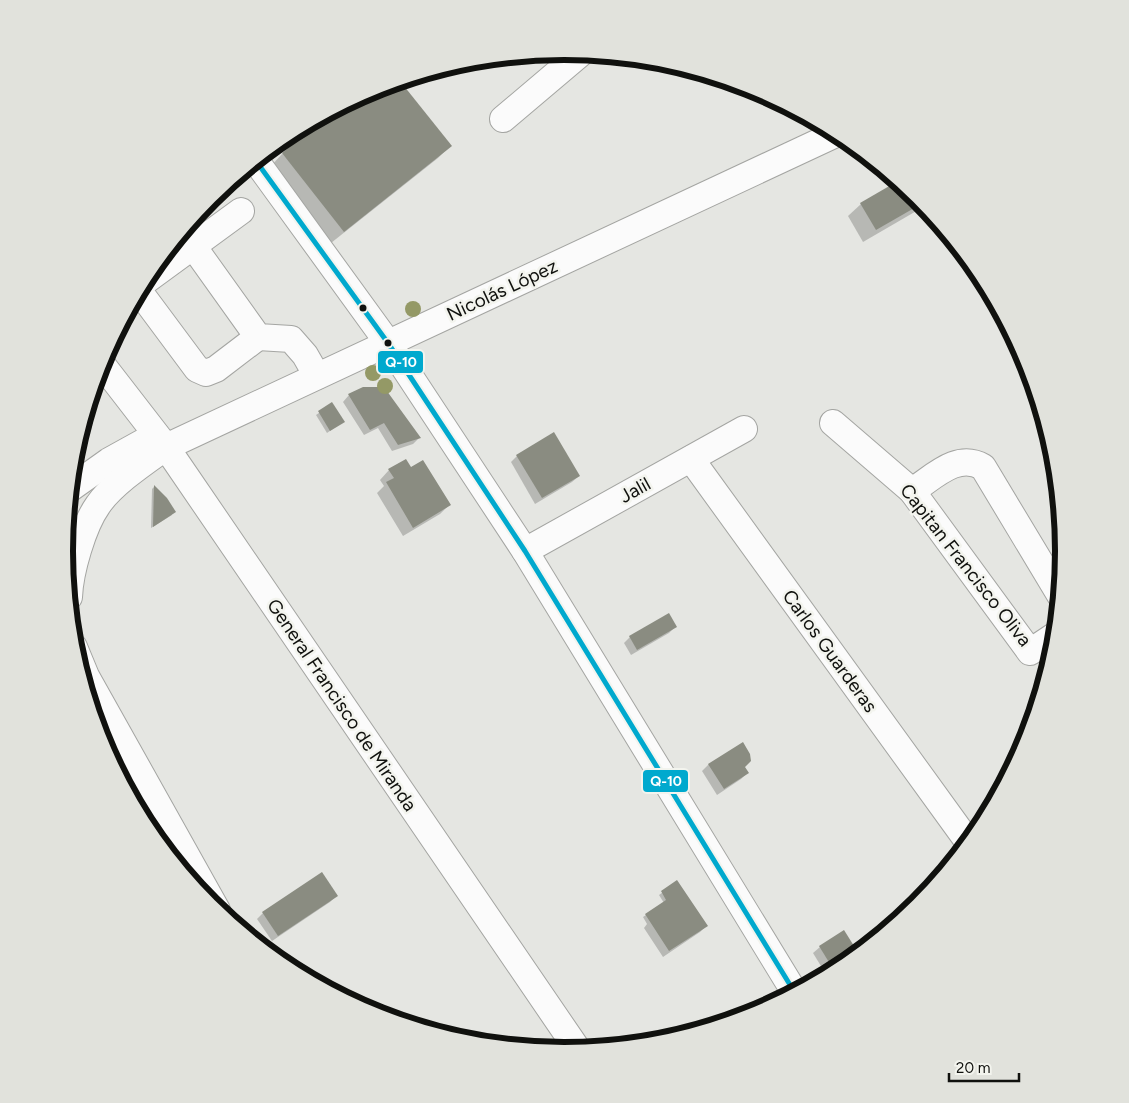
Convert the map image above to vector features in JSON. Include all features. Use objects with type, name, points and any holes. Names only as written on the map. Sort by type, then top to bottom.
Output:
[{"type":"street","points":[[503,119],[572,60]]},
{"type":"street","name":"Nicolás López","points":[[161,441],[317,376],[829,137]]},
{"type":"street","points":[[260,166],[388,343],[525,551],[791,987]]},
{"type":"street","points":[[176,251],[188,239],[240,211]]},
{"type":"street","points":[[188,239],[258,337]]},
{"type":"street","points":[[144,298],[197,370],[206,373],[216,368],[258,337],[291,339],[305,355],[317,376]]},
{"type":"street","name":"General Francisco de Miranda","points":[[107,370],[161,441],[573,1043]]},
{"type":"street","name":"Capitan Francisco Oliva","points":[[833,423],[912,491],[1030,652],[1048,640]]},
{"type":"street","name":"Jalil","points":[[525,551],[744,429]]},
{"type":"street","points":[[78,483],[109,461],[161,441]]},
{"type":"street","points":[[74,569],[81,541],[98,505],[161,441]]},
{"type":"street","name":"Carlos Guarderas","points":[[691,459],[964,837]]},
{"type":"street","points":[[912,491],[956,463],[975,462],[983,467],[1055,586]]},
{"type":"street","points":[[93,688],[202,883]]},
{"type":"building","points":[[405,87],[452,146],[344,232],[282,153],[319,126],[376,97]]},
{"type":"building","points":[[892,185],[915,207],[876,230],[860,203]]},
{"type":"building","points":[[363,387],[384,387],[421,438],[398,445],[384,423],[370,430],[348,394]]},
{"type":"building","points":[[332,402],[345,422],[330,431],[318,411]]},
{"type":"building","points":[[554,432],[580,476],[542,498],[516,455]]},
{"type":"building","points":[[406,459],[411,467],[423,460],[451,505],[413,528],[386,482],[394,478],[388,469]]},
{"type":"building","points":[[154,485],[167,498],[176,512],[153,527]]},
{"type":"building","points":[[669,613],[677,627],[637,650],[629,636]]},
{"type":"building","points":[[743,742],[750,754],[751,761],[745,767],[749,773],[724,789],[708,764]]},
{"type":"building","points":[[322,872],[338,896],[278,936],[262,912]]},
{"type":"building","points":[[677,880],[708,926],[669,951],[645,914],[666,900],[661,891]]},
{"type":"building","points":[[844,930],[855,948],[830,965],[819,946]]},
{"type":"transit line","name":"Q-10","points":[[260,166],[388,343],[525,551],[791,987]]}]
